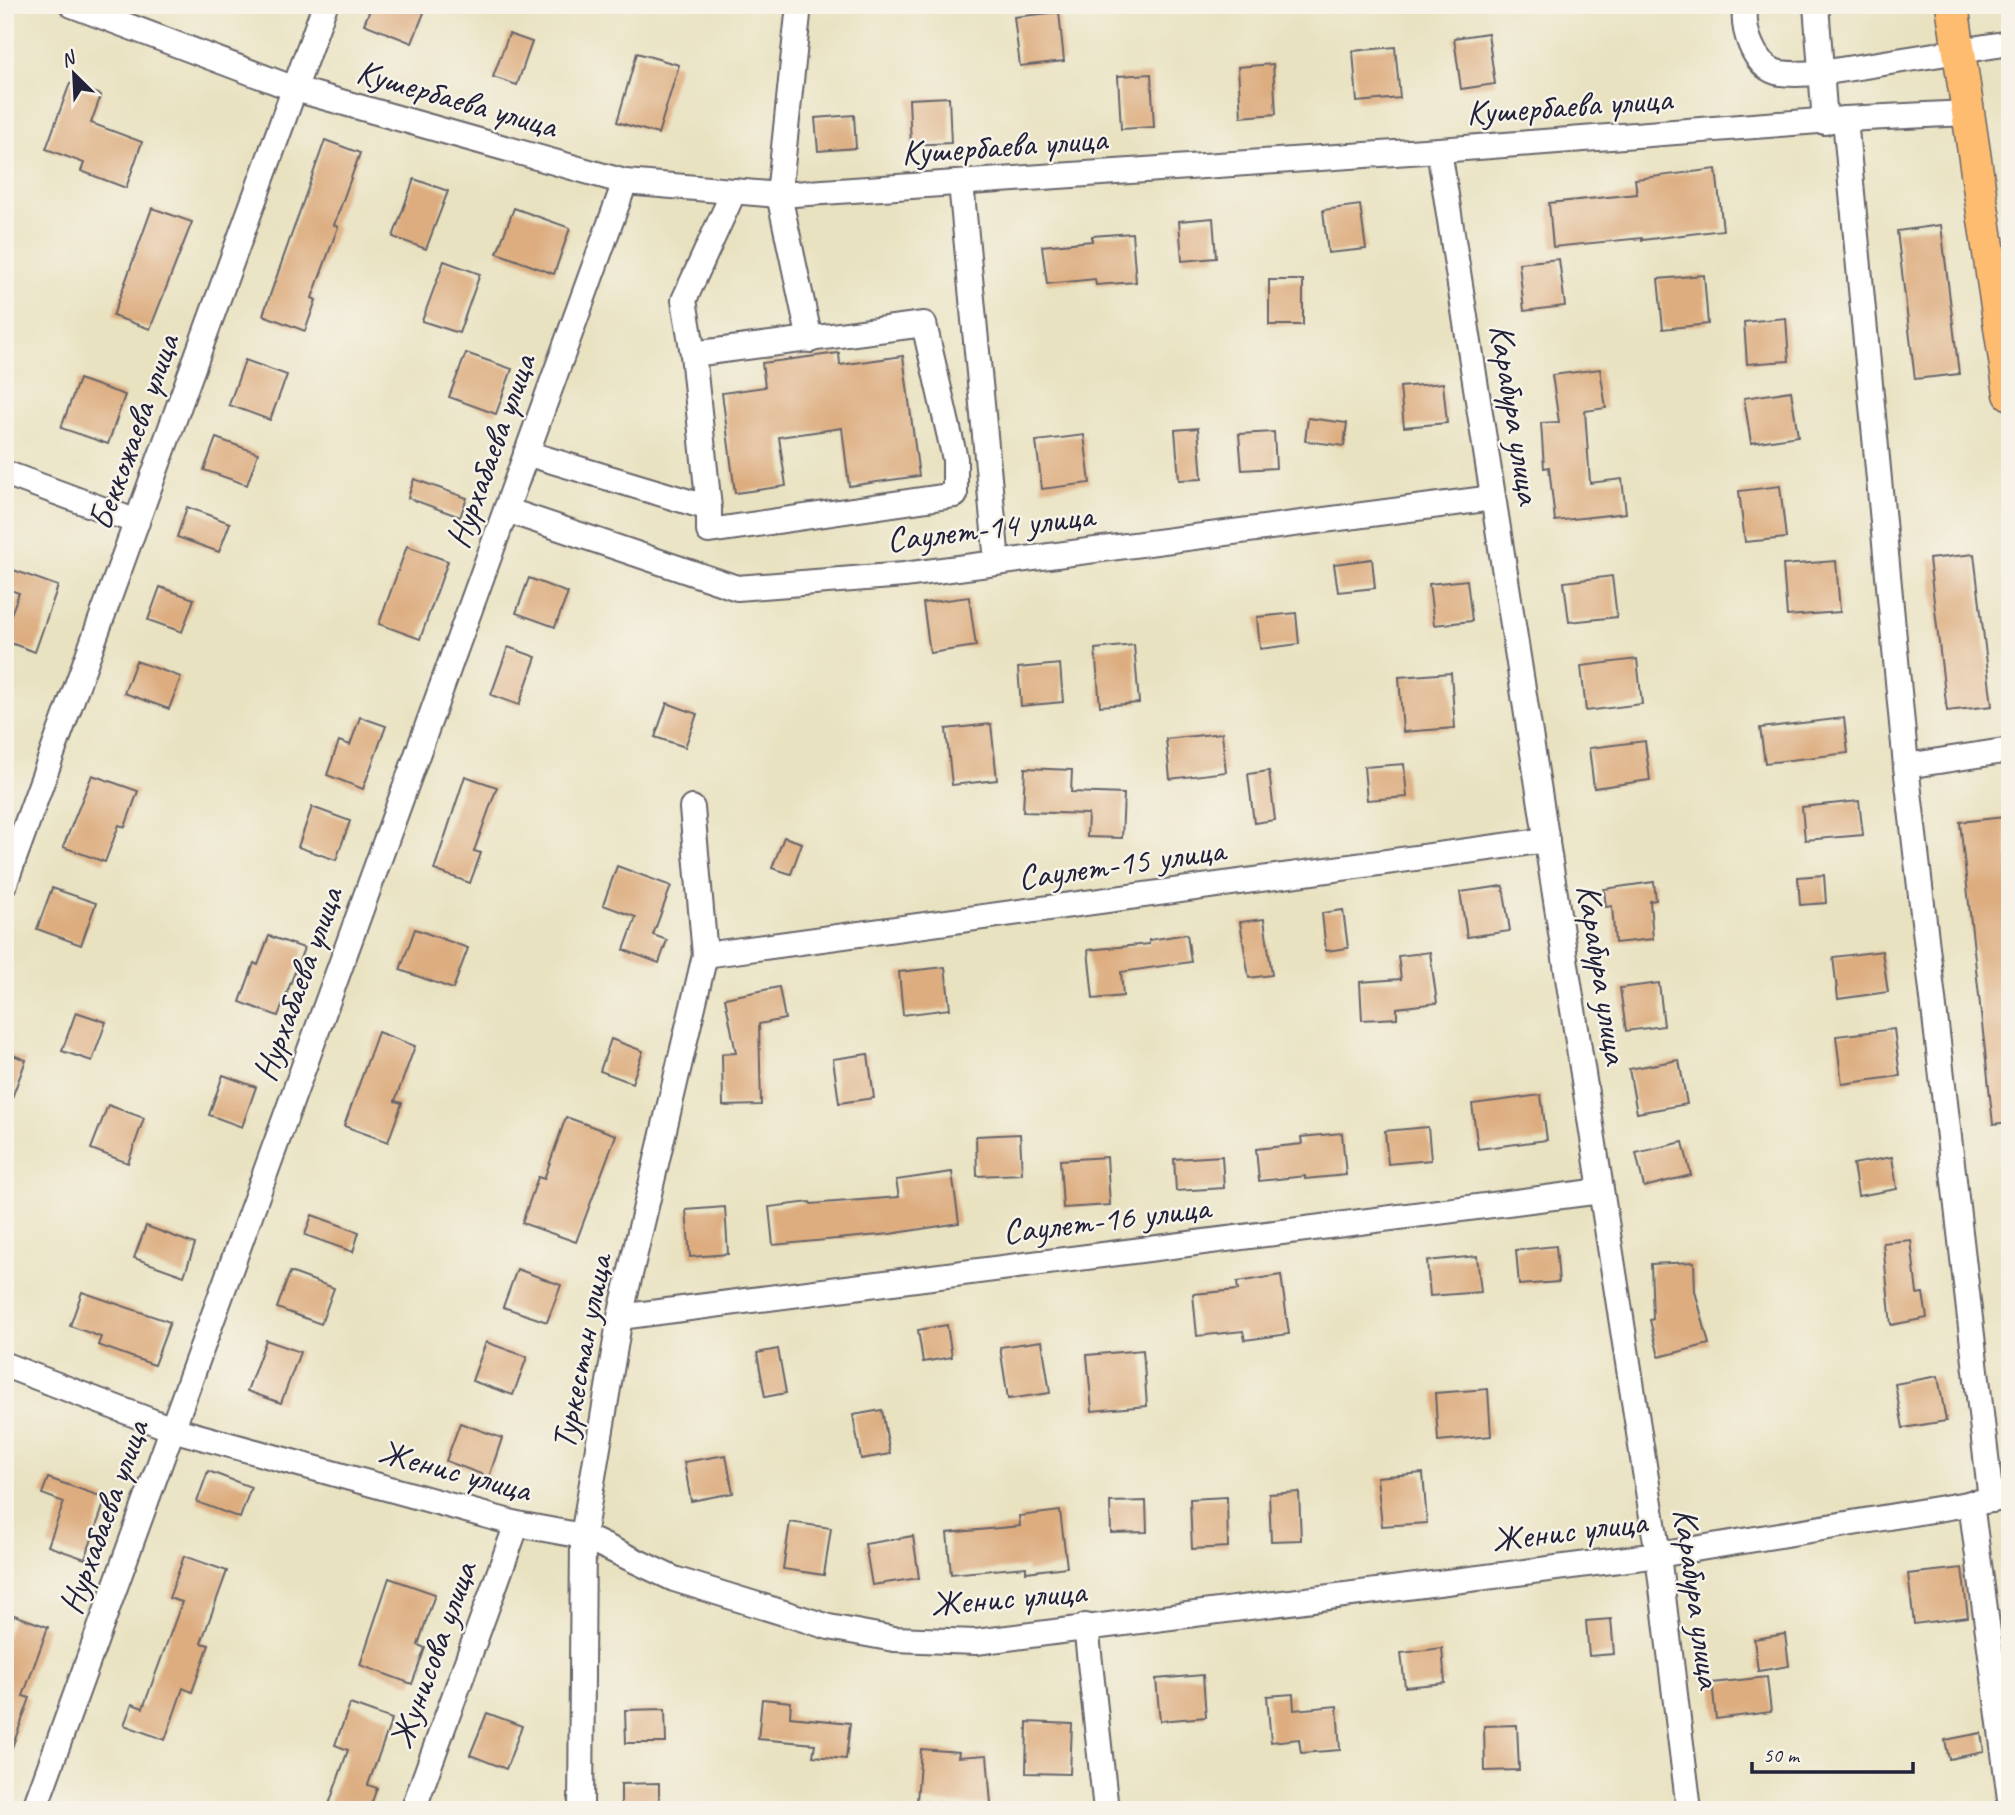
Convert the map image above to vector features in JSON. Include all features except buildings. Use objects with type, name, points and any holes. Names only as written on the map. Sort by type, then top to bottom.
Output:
[{"type":"main road","points":[[1952,5],[2010,394]]},
{"type":"street","name":"Кушербаева улица","points":[[72,5],[295,89],[625,182],[779,195],[1835,120],[1967,113]]},
{"type":"street","name":"Беккожаева улица","points":[[5,883],[325,5]]},
{"type":"street","points":[[799,5],[779,195],[810,340]]},
{"type":"street","points":[[1746,5],[1744,13],[1749,41],[1762,62],[1776,72],[1821,73],[2010,43]]},
{"type":"street","points":[[1816,5],[1821,73],[1835,120],[1991,1500],[2010,1800]]},
{"type":"street","name":"Карабура улица","points":[[1439,150],[1658,1555],[1689,1810]]},
{"type":"street","name":"Нурхабаева улица","points":[[34,1810],[625,182]]},
{"type":"street","points":[[961,183],[997,562]]},
{"type":"street","points":[[693,354],[923,324],[955,459],[955,495],[709,531],[693,354],[684,300],[734,191]]},
{"type":"street","points":[[526,453],[709,508]]},
{"type":"street","points":[[5,473],[137,522]]},
{"type":"street","name":"Саулет-14 улица","points":[[506,510],[737,588],[904,575],[1493,498]]},
{"type":"street","points":[[1906,766],[2010,750]]},
{"type":"street","name":"Туркестан улица","points":[[581,1810],[583,1536],[620,1317],[705,955],[692,808]]},
{"type":"street","name":"Саулет-15 улица","points":[[705,955],[1547,840]]},
{"type":"street","name":"Саулет-16 улица","points":[[620,1317],[1601,1191]]},
{"type":"street","name":"Женис улица","points":[[5,1365],[172,1429],[517,1524],[583,1536],[674,1579],[829,1627],[894,1639],[976,1642],[1658,1555],[1991,1500]]},
{"type":"street","name":"Жунисова улица","points":[[413,1810],[517,1524]]},
{"type":"street","points":[[1086,1626],[1106,1810]]}]
